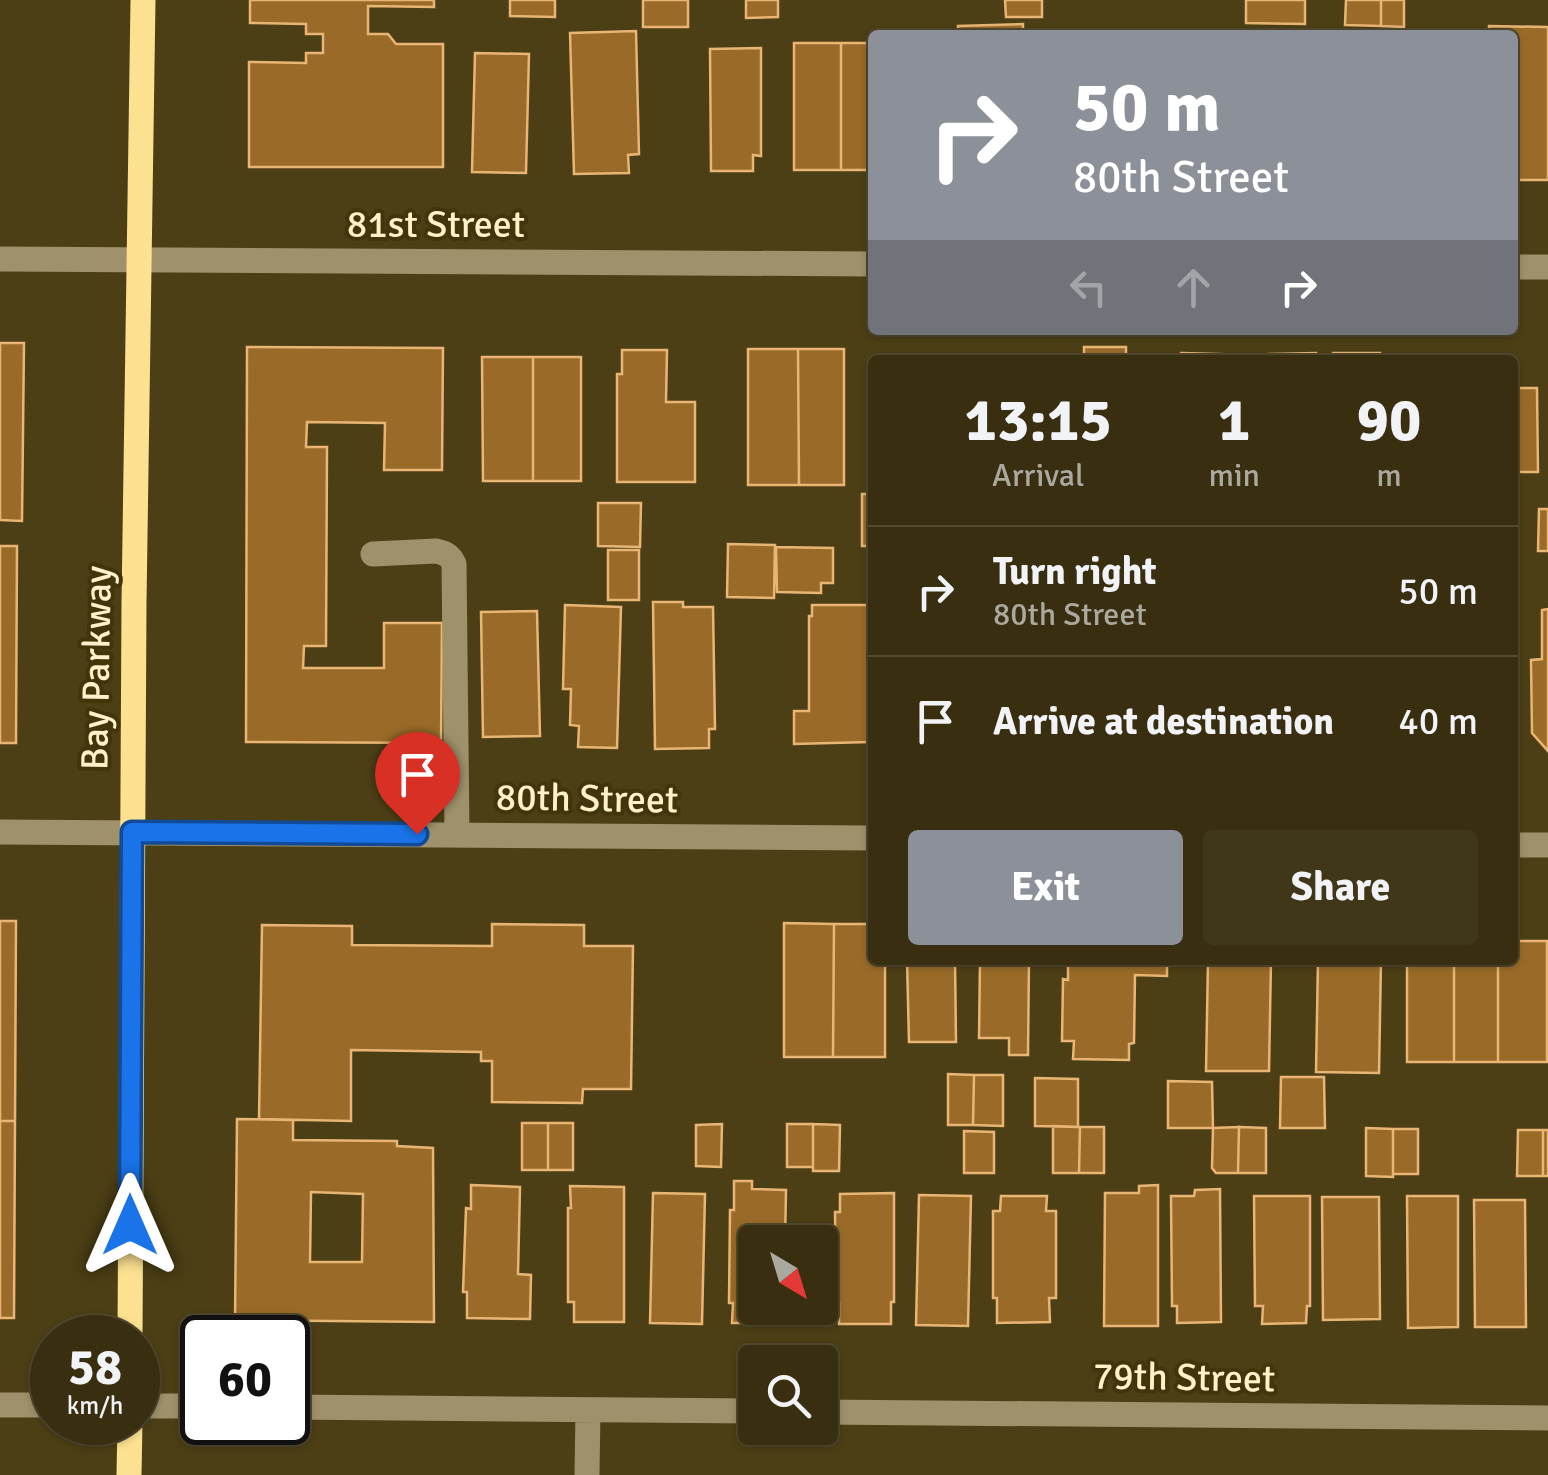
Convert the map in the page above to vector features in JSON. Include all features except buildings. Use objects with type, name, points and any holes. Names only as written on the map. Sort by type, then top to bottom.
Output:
[{"type":"main road","name":"Bay Parkway","points":[[130,1315],[132,832],[144,0]]},
{"type":"main road","points":[[130,1445],[130,1475]]},
{"type":"street","name":"81st Street","points":[[0,259],[868,264]]},
{"type":"street","points":[[1518,266],[1548,267]]},
{"type":"street","points":[[373,554],[436,551],[444,552],[454,564],[457,834]]},
{"type":"street","name":"80th Street","points":[[0,832],[868,838]]},
{"type":"street","points":[[1518,845],[1548,846]]},
{"type":"street","points":[[0,1405],[30,1405]]},
{"type":"street","points":[[310,1407],[738,1411]]},
{"type":"street","points":[[586,1475],[588,1410]]},
{"type":"street","name":"79th Street","points":[[838,1412],[1548,1418]]},
{"type":"route","points":[[130,1225],[132,832],[417,834]]}]
